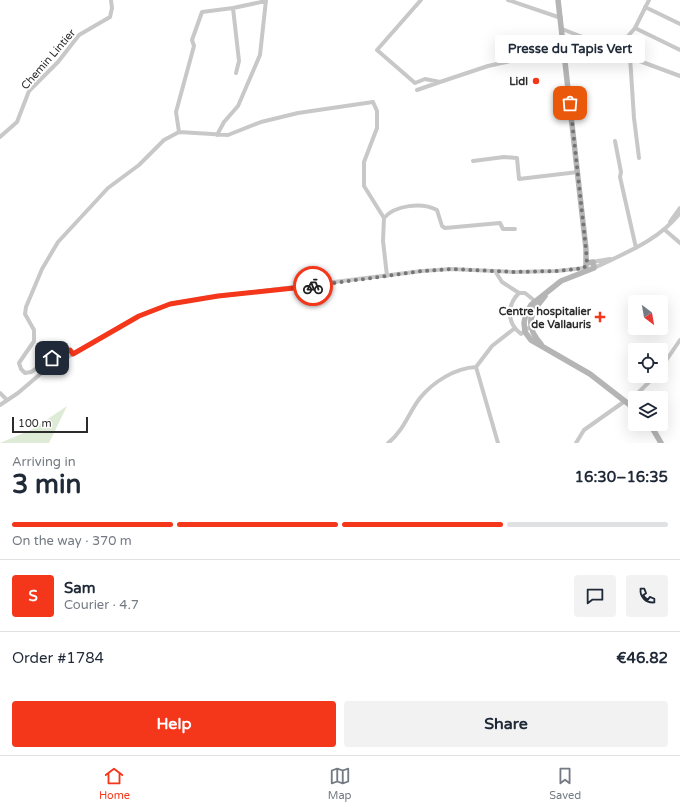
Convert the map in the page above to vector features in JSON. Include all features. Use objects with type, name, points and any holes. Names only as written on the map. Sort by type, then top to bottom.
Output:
[{"type":"main road","points":[[543,346],[534,335],[531,323],[536,308],[561,280],[574,275],[589,265],[558,0]]},
{"type":"main road","points":[[550,291],[535,301],[526,313],[525,333],[543,346],[590,374],[626,402]]},
{"type":"main road","points":[[654,431],[661,443]]},
{"type":"street","name":"Chemin Lintier","points":[[0,137],[17,122],[29,91],[58,62],[79,35],[110,17],[112,8],[111,0]]},
{"type":"street","points":[[179,132],[176,112],[194,46],[192,40],[202,12],[234,8],[266,0],[260,55],[238,106],[224,122],[217,135]]},
{"type":"street","points":[[421,0],[378,50],[415,83],[426,79],[440,82]]},
{"type":"street","points":[[508,0],[561,18]]},
{"type":"street","points":[[616,50],[635,28],[649,0]]},
{"type":"street","points":[[645,7],[680,24]]},
{"type":"street","points":[[234,8],[239,61],[236,73]]},
{"type":"street","points":[[635,28],[680,50]]},
{"type":"street","points":[[562,30],[616,50],[630,58],[680,76]]},
{"type":"street","points":[[417,90],[488,66],[564,49]]},
{"type":"street","points":[[630,58],[638,158]]},
{"type":"street","points":[[73,354],[70,350],[65,350],[31,372],[25,373],[21,369],[19,363],[21,358],[31,348],[34,341],[34,330],[25,314],[26,307],[42,269],[58,242],[108,188],[139,165],[164,140],[179,132],[228,135],[261,122],[298,113],[373,102],[377,111],[377,128],[364,162],[364,186],[384,218],[383,241],[387,276]]},
{"type":"street","points":[[615,141],[621,172],[620,177],[636,248]]},
{"type":"street","points":[[473,160],[504,157],[517,158],[519,179],[578,172]]},
{"type":"street","points":[[384,218],[394,209],[412,206],[431,207],[437,210],[442,226],[445,228],[500,223],[503,229],[515,229]]},
{"type":"street","points":[[669,225],[680,208]]},
{"type":"street","points":[[0,404],[18,393],[45,370],[139,316],[170,304],[211,297],[444,270],[557,271],[589,265],[616,257],[636,248],[665,230],[680,213]]},
{"type":"street","points":[[665,230],[680,243]]},
{"type":"street","points":[[495,271],[502,282],[508,287],[519,293],[525,293],[535,301],[535,304],[529,314],[531,323],[525,333],[514,328],[509,313],[510,305],[519,293]]},
{"type":"street","points":[[508,287],[514,298]]},
{"type":"street","points":[[476,367],[492,346],[514,328]]},
{"type":"street","points":[[668,358],[680,340]]},
{"type":"street","points":[[388,443],[402,427],[421,398],[440,379],[470,367],[476,367]]},
{"type":"street","points":[[476,367],[498,443]]},
{"type":"street","points":[[576,443],[584,430],[626,402],[647,383]]},
{"type":"street","points":[[0,393],[6,399]]},
{"type":"green space","points":[[67,406],[49,443],[0,443],[33,429]]},
{"type":"way so far","points":[[313,286],[422,271],[451,269],[515,272],[557,271],[580,267],[584,268],[587,263],[586,249],[570,103]]},
{"type":"place","name":"Lidl","points":[[536,81]]},
{"type":"place","name":"Presse du Tapis Vert","points":[[570,103]]},
{"type":"place","name":"Centre hospitalier de Vallauris","points":[[600,317]]},
{"type":"route","points":[[52,358],[65,350],[70,350],[73,354],[139,316],[170,304],[218,296],[313,286]]}]
